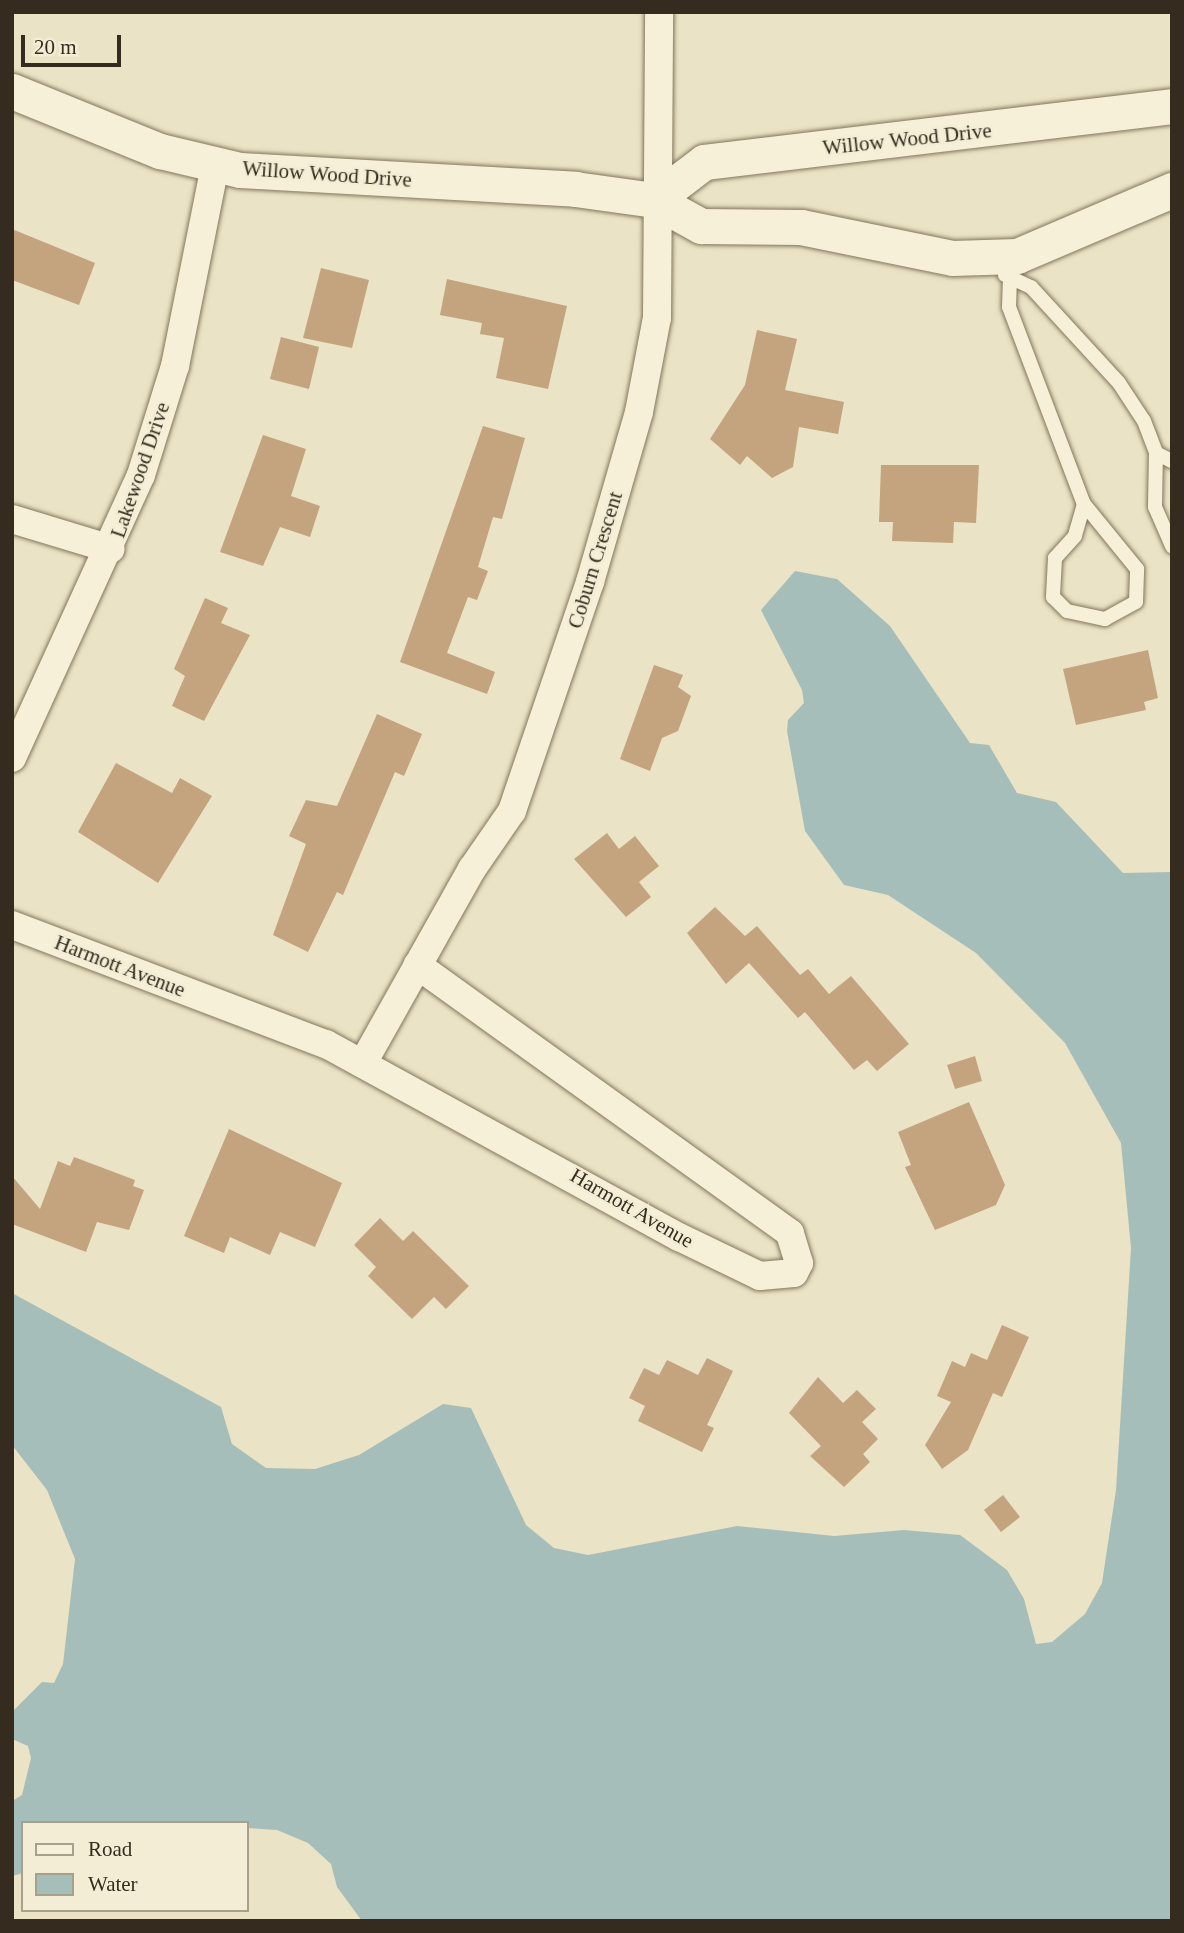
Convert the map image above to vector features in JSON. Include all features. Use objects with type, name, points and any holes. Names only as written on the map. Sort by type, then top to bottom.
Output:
[{"type":"street","name":"Coburn Crescent","points":[[363,1063],[417,965],[512,811],[590,582],[639,412],[657,318],[653,200],[664,53],[659,12]]},
{"type":"street","name":"Willow Wood Drive","points":[[12,92],[160,151],[215,165],[653,200],[701,226],[801,227],[1000,269],[1017,257],[1172,190]]},
{"type":"street","name":"Willow Wood Drive","points":[[653,200],[704,162],[1172,106]]},
{"type":"street","name":"Lakewood Drive","points":[[12,758],[111,549],[175,366],[215,165]]},
{"type":"street","points":[[12,519],[111,549]]},
{"type":"street","name":"Harmott Avenue","points":[[12,925],[363,1063],[760,1276],[784,1278],[799,1264],[790,1234],[417,965]]},
{"type":"lane","points":[[1000,269],[1031,286],[1119,383],[1156,453],[1155,507],[1172,545]]},
{"type":"lane","points":[[1000,269],[1009,307],[1084,504],[1137,569],[1136,602],[1105,619],[1067,611],[1054,597],[1055,558],[1075,536],[1084,504]]},
{"type":"lane","points":[[1156,453],[1172,461]]},
{"type":"water","points":[[795,571],[837,579],[890,626],[970,743],[989,745],[1017,793],[1056,802],[1123,873],[1172,872],[1172,1921],[362,1921],[337,1887],[331,1864],[308,1843],[277,1830],[248,1828],[248,1821],[21,1821],[21,1874],[12,1876],[12,1801],[22,1795],[31,1758],[28,1746],[12,1739],[12,1712],[42,1682],[54,1683],[63,1664],[75,1559],[47,1490],[12,1445],[12,1293],[221,1407],[232,1444],[266,1468],[315,1469],[359,1455],[443,1404],[471,1408],[526,1525],[554,1548],[588,1555],[737,1526],[834,1536],[904,1530],[960,1535],[1007,1570],[1024,1599],[1036,1644],[1052,1642],[1085,1614],[1102,1583],[1116,1490],[1131,1248],[1121,1143],[1065,1043],[976,953],[888,895],[844,885],[805,831],[787,731],[788,720],[804,703],[802,690],[761,610]]},
{"type":"building","points":[[12,229],[95,263],[79,305],[12,280]]},
{"type":"building","points":[[321,268],[369,280],[352,348],[303,338]]},
{"type":"building","points":[[447,279],[567,306],[548,389],[496,378],[504,338],[480,334],[482,323],[440,315]]},
{"type":"building","points":[[757,330],[797,339],[785,390],[844,402],[838,434],[799,427],[793,467],[772,478],[747,456],[740,465],[710,439],[745,385]]},
{"type":"building","points":[[281,337],[319,347],[309,389],[270,379]]},
{"type":"building","points":[[483,426],[525,438],[502,519],[493,517],[478,567],[488,571],[477,600],[468,597],[447,653],[495,672],[487,694],[400,662]]},
{"type":"building","points":[[263,435],[306,449],[291,496],[320,506],[310,537],[280,527],[263,566],[220,552]]},
{"type":"building","points":[[881,465],[979,465],[976,523],[954,522],[953,543],[892,541],[893,522],[879,522]]},
{"type":"building","points":[[205,598],[228,608],[221,623],[250,635],[204,721],[172,706],[185,676],[174,669]]},
{"type":"building","points":[[1148,650],[1158,698],[1144,702],[1146,710],[1076,725],[1063,669]]},
{"type":"building","points":[[654,665],[683,675],[678,687],[691,696],[678,731],[662,738],[650,771],[620,759]]},
{"type":"building","points":[[377,714],[422,734],[404,776],[395,772],[343,895],[337,892],[308,952],[273,935],[306,844],[289,836],[306,800],[337,806]]},
{"type":"building","points":[[116,763],[172,793],[180,778],[212,796],[158,883],[78,832]]},
{"type":"building","points":[[607,833],[619,849],[635,836],[659,866],[639,882],[651,897],[626,917],[574,859]]},
{"type":"building","points":[[715,907],[745,936],[757,926],[800,975],[808,969],[829,994],[851,976],[909,1044],[877,1071],[867,1060],[854,1070],[805,1012],[798,1018],[749,963],[726,984],[687,933]]},
{"type":"building","points":[[975,1056],[982,1081],[955,1089],[947,1065]]},
{"type":"building","points":[[969,1102],[1005,1185],[996,1205],[935,1230],[905,1167],[911,1165],[898,1132]]},
{"type":"building","points":[[229,1129],[342,1183],[315,1247],[280,1232],[270,1255],[230,1237],[224,1253],[184,1236]]},
{"type":"building","points":[[74,1157],[135,1180],[133,1186],[144,1190],[129,1230],[97,1222],[86,1252],[12,1224],[12,1176],[40,1209],[58,1161],[70,1166]]},
{"type":"building","points":[[380,1218],[403,1241],[413,1231],[469,1286],[446,1309],[434,1297],[412,1319],[368,1276],[376,1267],[354,1245]]},
{"type":"building","points":[[1002,1325],[1029,1337],[1002,1397],[993,1393],[968,1450],[942,1469],[925,1445],[951,1402],[937,1396],[952,1361],[965,1367],[971,1353],[987,1360]]},
{"type":"building","points":[[707,1358],[733,1371],[707,1425],[714,1428],[702,1452],[638,1421],[645,1406],[629,1398],[644,1368],[659,1375],[667,1360],[698,1375]]},
{"type":"building","points":[[818,1377],[843,1403],[857,1390],[876,1409],[862,1422],[878,1439],[863,1454],[870,1462],[844,1487],[810,1456],[821,1446],[789,1413]]},
{"type":"building","points":[[1003,1495],[1020,1517],[1001,1532],[984,1510]]}]
